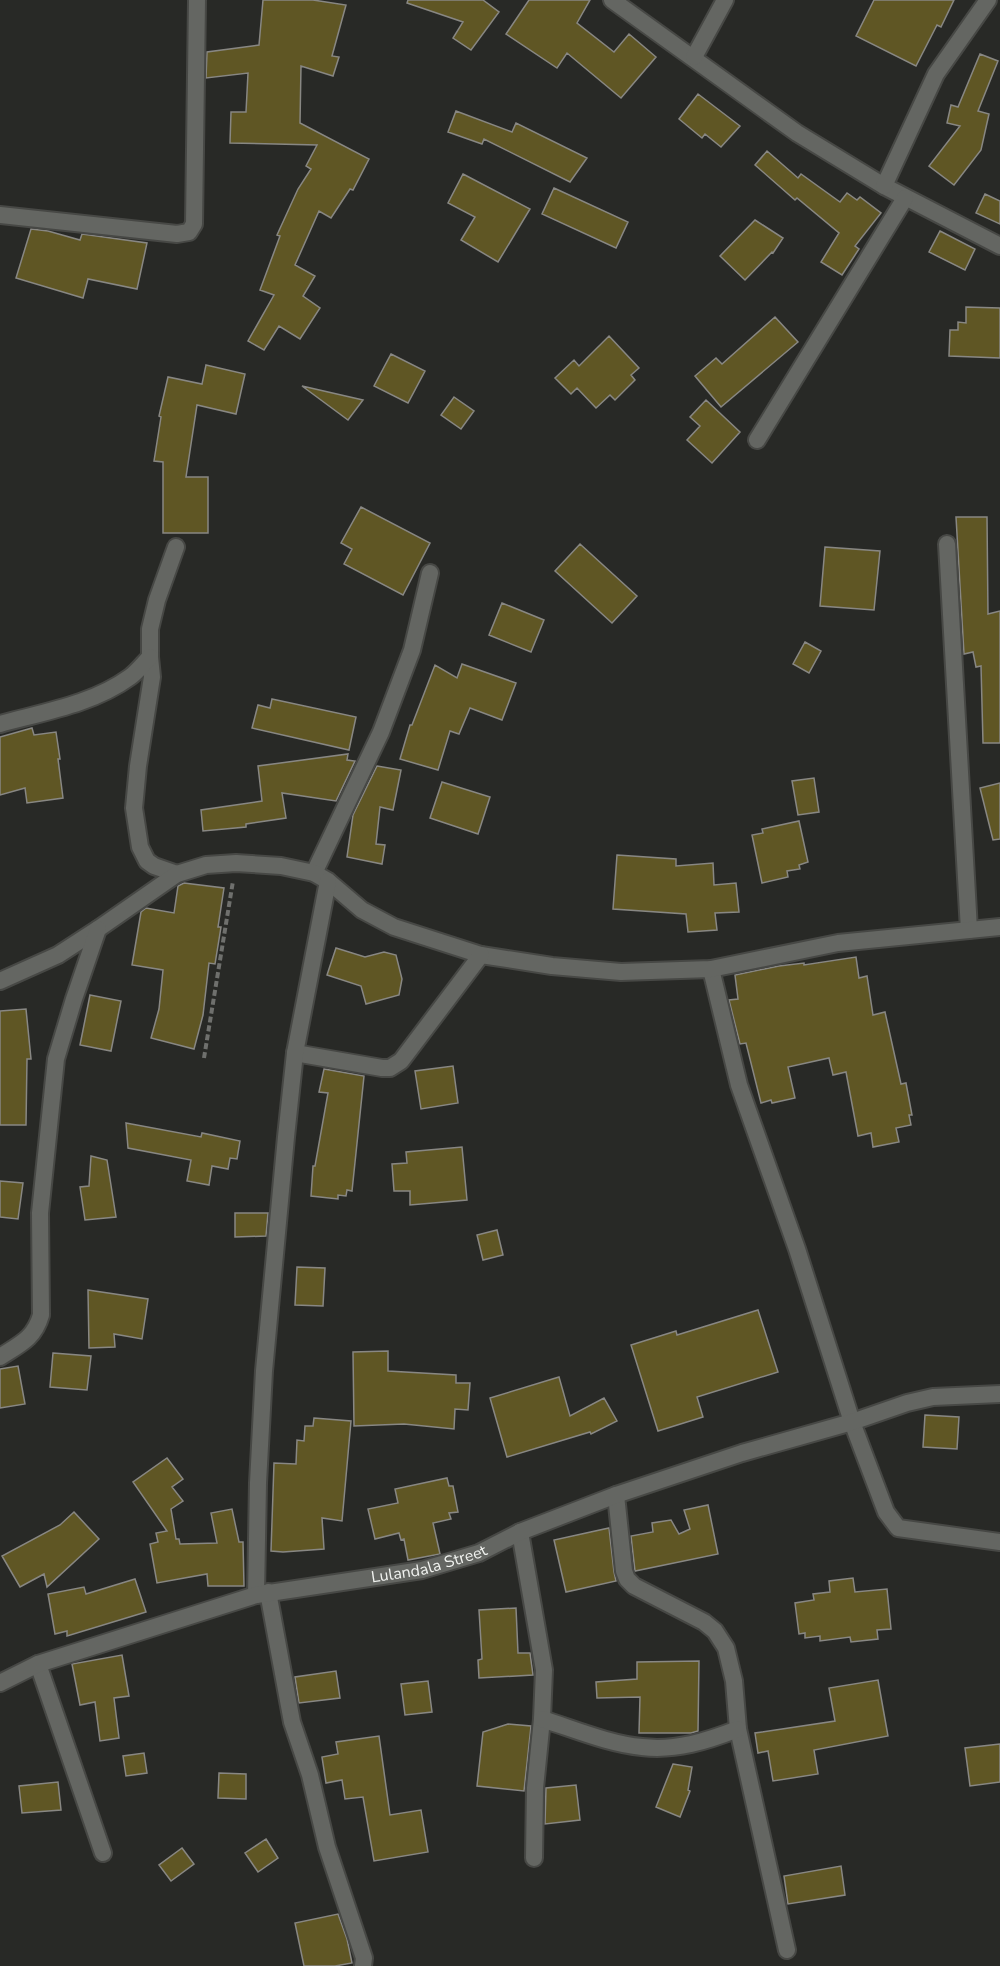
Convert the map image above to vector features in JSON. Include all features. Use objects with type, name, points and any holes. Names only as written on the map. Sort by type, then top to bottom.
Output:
[{"type":"street","points":[[0,215],[177,234],[189,231],[194,224],[197,0]]},
{"type":"street","points":[[612,0],[797,133],[884,186],[1000,246]]},
{"type":"street","points":[[694,57],[725,0]]},
{"type":"street","points":[[884,186],[936,74],[988,0]]},
{"type":"street","points":[[757,440],[906,198]]},
{"type":"street","points":[[947,544],[969,930]]},
{"type":"street","points":[[177,547],[157,600],[150,629],[152,677],[134,808],[140,847],[147,861],[154,866],[177,874]]},
{"type":"street","points":[[363,1966],[364,1958],[361,1947],[327,1846],[310,1775],[292,1722],[262,1594],[258,1483],[264,1371],[295,1053],[321,877],[412,650],[430,573]]},
{"type":"street","points":[[0,724],[88,699],[119,684],[150,657]]},
{"type":"street","points":[[0,981],[58,954],[177,874],[206,866],[236,863],[281,866],[321,877],[362,910],[394,927],[481,955],[552,966],[621,972],[711,969],[838,943],[1000,927]]},
{"type":"street","points":[[0,1357],[31,1337],[38,1327],[41,1315],[40,1213],[56,1059],[98,929]]},
{"type":"street","points":[[295,1053],[390,1068],[401,1061],[481,955]]},
{"type":"street","points":[[711,969],[739,1085],[797,1249],[852,1422],[886,1512],[898,1528],[1000,1542]]},
{"type":"street","name":"Lulandala Street","points":[[0,1683],[38,1664],[262,1594],[422,1570],[479,1553],[520,1532],[616,1495],[742,1453],[852,1422],[907,1403],[933,1397],[1000,1394]]},
{"type":"street","points":[[616,1495],[624,1571],[627,1579],[634,1586],[704,1622],[716,1631],[726,1647],[734,1681],[738,1729],[787,1950]]},
{"type":"street","points":[[520,1532],[544,1670],[535,1788],[534,1858]]},
{"type":"street","points":[[38,1664],[103,1853]]},
{"type":"street","points":[[542,1719],[610,1740],[642,1747],[679,1746],[708,1740],[738,1729]]},
{"type":"path","points":[[204,1058],[236,863]]},
{"type":"building","points":[[263,0],[313,0],[346,5],[332,56],[339,57],[333,76],[301,66],[300,123],[369,159],[353,190],[350,189],[331,218],[319,211],[295,265],[315,276],[303,296],[320,308],[300,339],[279,326],[264,350],[248,341],[274,295],[260,290],[280,236],[277,235],[298,189],[311,169],[306,166],[317,145],[230,143],[231,112],[246,112],[248,73],[206,78],[207,52],[259,45]]},
{"type":"building","points":[[408,0],[483,0],[499,12],[471,50],[453,38],[463,22],[407,3]]},
{"type":"building","points":[[529,0],[590,0],[577,23],[614,52],[629,34],[656,57],[621,98],[567,53],[557,68],[506,34]]},
{"type":"building","points":[[874,0],[954,0],[941,27],[937,25],[916,66],[856,36]]},
{"type":"building","points":[[980,54],[998,61],[978,111],[989,114],[981,150],[954,185],[929,166],[960,126],[947,123],[951,105],[958,107]]},
{"type":"building","points":[[698,94],[740,126],[721,147],[705,134],[702,138],[679,119]]},
{"type":"building","points":[[456,111],[512,132],[516,123],[587,158],[570,182],[484,139],[482,144],[448,132]]},
{"type":"building","points":[[767,151],[798,178],[801,174],[840,202],[847,193],[857,200],[860,197],[881,213],[855,246],[859,249],[842,275],[821,262],[839,233],[797,198],[795,200],[755,165]]},
{"type":"building","points":[[463,174],[530,209],[498,262],[461,240],[475,217],[448,203]]},
{"type":"building","points":[[554,188],[628,222],[616,248],[542,214]]},
{"type":"building","points":[[985,194],[1000,201],[1000,224],[976,213]]},
{"type":"building","points":[[755,220],[783,238],[773,253],[745,280],[720,256]]},
{"type":"building","points":[[31,229],[80,240],[82,234],[147,243],[137,289],[88,279],[83,298],[16,278]]},
{"type":"building","points":[[940,231],[975,249],[965,270],[929,252]]},
{"type":"building","points":[[966,307],[1000,308],[1000,358],[949,356],[950,330],[958,330],[958,322],[966,323]]},
{"type":"building","points":[[775,317],[798,342],[721,407],[695,376],[716,358],[722,364]]},
{"type":"building","points":[[609,336],[639,368],[631,375],[635,380],[615,400],[610,395],[596,408],[577,388],[571,394],[555,378],[574,360],[579,366]]},
{"type":"building","points":[[391,354],[425,371],[408,403],[374,386]]},
{"type":"building","points":[[206,365],[245,374],[236,414],[197,405],[186,477],[208,477],[208,533],[163,533],[163,462],[154,461],[161,417],[159,416],[168,377],[202,384]]},
{"type":"building","points":[[302,386],[363,400],[348,420]]},
{"type":"building","points":[[454,397],[474,411],[461,429],[441,415]]},
{"type":"building","points":[[706,400],[740,432],[712,463],[687,440],[700,426],[690,417]]},
{"type":"building","points":[[361,507],[430,543],[403,595],[344,564],[352,549],[341,543]]},
{"type":"building","points":[[956,517],[987,517],[988,614],[1000,611],[1000,743],[983,743],[981,666],[976,667],[973,652],[964,654]]},
{"type":"building","points":[[580,544],[637,596],[612,623],[555,571]]},
{"type":"building","points":[[825,547],[880,551],[874,610],[820,606]]},
{"type":"building","points":[[502,603],[544,620],[531,652],[489,635]]},
{"type":"building","points":[[805,642],[821,651],[809,673],[793,664]]},
{"type":"building","points":[[462,664],[516,683],[502,720],[470,708],[459,734],[450,731],[438,770],[400,759],[410,725],[412,725],[435,665],[457,678]]},
{"type":"building","points":[[272,699],[356,717],[349,750],[252,728],[258,705],[270,708]]},
{"type":"building","points":[[32,728],[34,735],[56,732],[63,798],[27,803],[25,788],[0,795],[0,737]]},
{"type":"building","points":[[348,754],[347,760],[355,761],[336,801],[282,793],[286,818],[246,824],[246,827],[203,831],[201,810],[262,801],[258,766]]},
{"type":"building","points":[[377,766],[401,770],[393,810],[380,807],[376,844],[385,845],[382,864],[347,857],[353,815]]},
{"type":"building","points":[[814,778],[819,812],[798,815],[792,781]]},
{"type":"building","points":[[442,782],[490,797],[478,834],[430,818]]},
{"type":"building","points":[[1000,783],[1000,839],[993,840],[980,788]]},
{"type":"building","points":[[799,821],[808,862],[799,865],[800,869],[787,871],[788,877],[762,883],[752,835],[763,833],[762,829]]},
{"type":"building","points":[[617,855],[676,859],[676,866],[713,863],[714,885],[736,883],[739,912],[715,913],[717,930],[688,932],[686,914],[613,909]]},
{"type":"building","points":[[184,883],[224,888],[215,964],[209,963],[203,1015],[194,1049],[151,1038],[159,1009],[163,970],[132,965],[141,912],[146,908],[174,913],[178,886]]},
{"type":"building","points":[[336,948],[365,957],[384,952],[396,955],[402,979],[399,995],[366,1004],[361,986],[327,975]]},
{"type":"building","points":[[856,957],[859,978],[867,976],[873,1015],[885,1012],[901,1084],[906,1083],[912,1115],[909,1115],[911,1125],[896,1128],[899,1142],[873,1147],[871,1133],[858,1136],[846,1072],[833,1075],[829,1058],[788,1067],[795,1098],[761,1103],[746,1043],[740,1044],[729,1000],[738,999],[735,975],[779,966],[804,963],[804,965]]},
{"type":"building","points":[[90,995],[121,1001],[111,1051],[80,1045]]},
{"type":"building","points":[[26,1009],[31,1059],[27,1059],[26,1125],[0,1125],[0,1011]]},
{"type":"building","points":[[453,1066],[458,1103],[421,1109],[415,1071]]},
{"type":"building","points":[[324,1069],[364,1076],[352,1191],[347,1190],[346,1196],[338,1195],[338,1199],[311,1196],[313,1166],[315,1166],[328,1093],[319,1092]]},
{"type":"building","points":[[126,1123],[201,1137],[202,1133],[240,1141],[237,1159],[230,1158],[228,1169],[212,1166],[209,1185],[187,1181],[191,1160],[128,1148]]},
{"type":"building","points":[[462,1147],[467,1200],[410,1205],[410,1191],[394,1191],[392,1164],[407,1163],[406,1152]]},
{"type":"building","points":[[91,1156],[107,1160],[116,1217],[85,1220],[80,1187],[89,1186]]},
{"type":"building","points":[[0,1181],[23,1183],[18,1219],[0,1217]]},
{"type":"building","points":[[235,1213],[268,1213],[266,1236],[235,1237]]},
{"type":"building","points":[[497,1230],[503,1255],[483,1260],[477,1235]]},
{"type":"building","points":[[297,1267],[325,1268],[323,1306],[295,1305]]},
{"type":"building","points":[[88,1290],[148,1299],[142,1339],[114,1334],[115,1347],[89,1348]]},
{"type":"building","points":[[758,1310],[778,1372],[697,1397],[703,1417],[658,1431],[631,1345],[676,1331],[677,1335]]},
{"type":"building","points":[[388,1351],[388,1371],[456,1375],[456,1383],[470,1383],[468,1410],[455,1409],[454,1429],[404,1424],[354,1426],[353,1352]]},
{"type":"building","points":[[53,1353],[91,1356],[87,1390],[50,1387]]},
{"type":"building","points":[[18,1366],[25,1404],[0,1408],[0,1369]]},
{"type":"building","points":[[559,1377],[570,1416],[604,1398],[617,1421],[591,1434],[590,1432],[507,1457],[490,1398]]},
{"type":"building","points":[[925,1415],[959,1417],[957,1449],[923,1447]]},
{"type":"building","points":[[314,1418],[351,1421],[342,1521],[322,1518],[324,1549],[271,1551],[274,1463],[296,1464],[297,1440],[304,1441],[305,1426],[313,1426]]},
{"type":"building","points":[[167,1458],[183,1479],[172,1487],[183,1501],[171,1509],[176,1539],[179,1539],[180,1544],[217,1543],[211,1513],[232,1509],[239,1542],[243,1542],[244,1586],[208,1586],[207,1574],[157,1583],[150,1544],[158,1542],[156,1533],[167,1531],[133,1482]]},
{"type":"building","points":[[447,1478],[449,1486],[453,1486],[458,1512],[449,1513],[451,1519],[433,1523],[440,1554],[408,1560],[404,1539],[401,1540],[399,1533],[375,1539],[368,1509],[398,1503],[395,1489]]},
{"type":"building","points":[[708,1505],[718,1554],[635,1571],[631,1536],[653,1532],[652,1523],[671,1520],[679,1534],[690,1529],[684,1510]]},
{"type":"building","points":[[74,1512],[99,1539],[47,1587],[44,1574],[20,1587],[2,1556],[60,1525]]},
{"type":"building","points":[[609,1528],[616,1581],[566,1592],[554,1540]]},
{"type":"building","points":[[853,1578],[855,1592],[887,1589],[891,1629],[877,1630],[878,1639],[851,1642],[850,1637],[820,1641],[820,1636],[805,1638],[805,1633],[799,1634],[795,1603],[814,1600],[813,1594],[830,1592],[829,1581]]},
{"type":"building","points":[[135,1579],[146,1612],[67,1636],[67,1631],[55,1634],[48,1594],[84,1587],[86,1594]]},
{"type":"building","points":[[516,1608],[518,1653],[530,1653],[533,1675],[479,1678],[478,1660],[482,1659],[479,1610]]},
{"type":"building","points":[[122,1655],[129,1696],[114,1698],[119,1738],[100,1741],[95,1702],[80,1705],[72,1664]]},
{"type":"building","points":[[699,1661],[698,1731],[639,1733],[640,1697],[597,1698],[596,1682],[637,1679],[637,1662]]},
{"type":"building","points":[[336,1671],[340,1698],[299,1703],[295,1677]]},
{"type":"building","points":[[878,1680],[888,1736],[814,1750],[818,1774],[773,1781],[768,1751],[758,1753],[755,1733],[835,1721],[829,1688]]},
{"type":"building","points":[[428,1681],[432,1712],[405,1715],[401,1684]]},
{"type":"building","points":[[508,1724],[531,1726],[524,1791],[477,1786],[483,1732]]},
{"type":"building","points":[[379,1736],[390,1815],[421,1810],[428,1852],[374,1861],[363,1797],[345,1799],[342,1780],[326,1783],[322,1757],[338,1754],[336,1742]]},
{"type":"building","points":[[1000,1744],[1000,1782],[970,1786],[965,1748]]},
{"type":"building","points":[[144,1753],[147,1773],[126,1776],[123,1756]]},
{"type":"building","points":[[673,1764],[692,1767],[688,1790],[690,1791],[680,1817],[656,1807]]},
{"type":"building","points":[[219,1773],[246,1774],[246,1799],[218,1798]]},
{"type":"building","points":[[58,1782],[61,1810],[22,1813],[19,1786]]},
{"type":"building","points":[[576,1785],[580,1820],[545,1824],[546,1788]]},
{"type":"building","points":[[266,1839],[278,1858],[258,1872],[245,1853]]},
{"type":"building","points":[[182,1848],[194,1864],[171,1881],[159,1865]]},
{"type":"building","points":[[841,1866],[845,1895],[788,1904],[784,1876]]},
{"type":"building","points":[[338,1914],[352,1963],[335,1966],[304,1966],[295,1923]]}]
